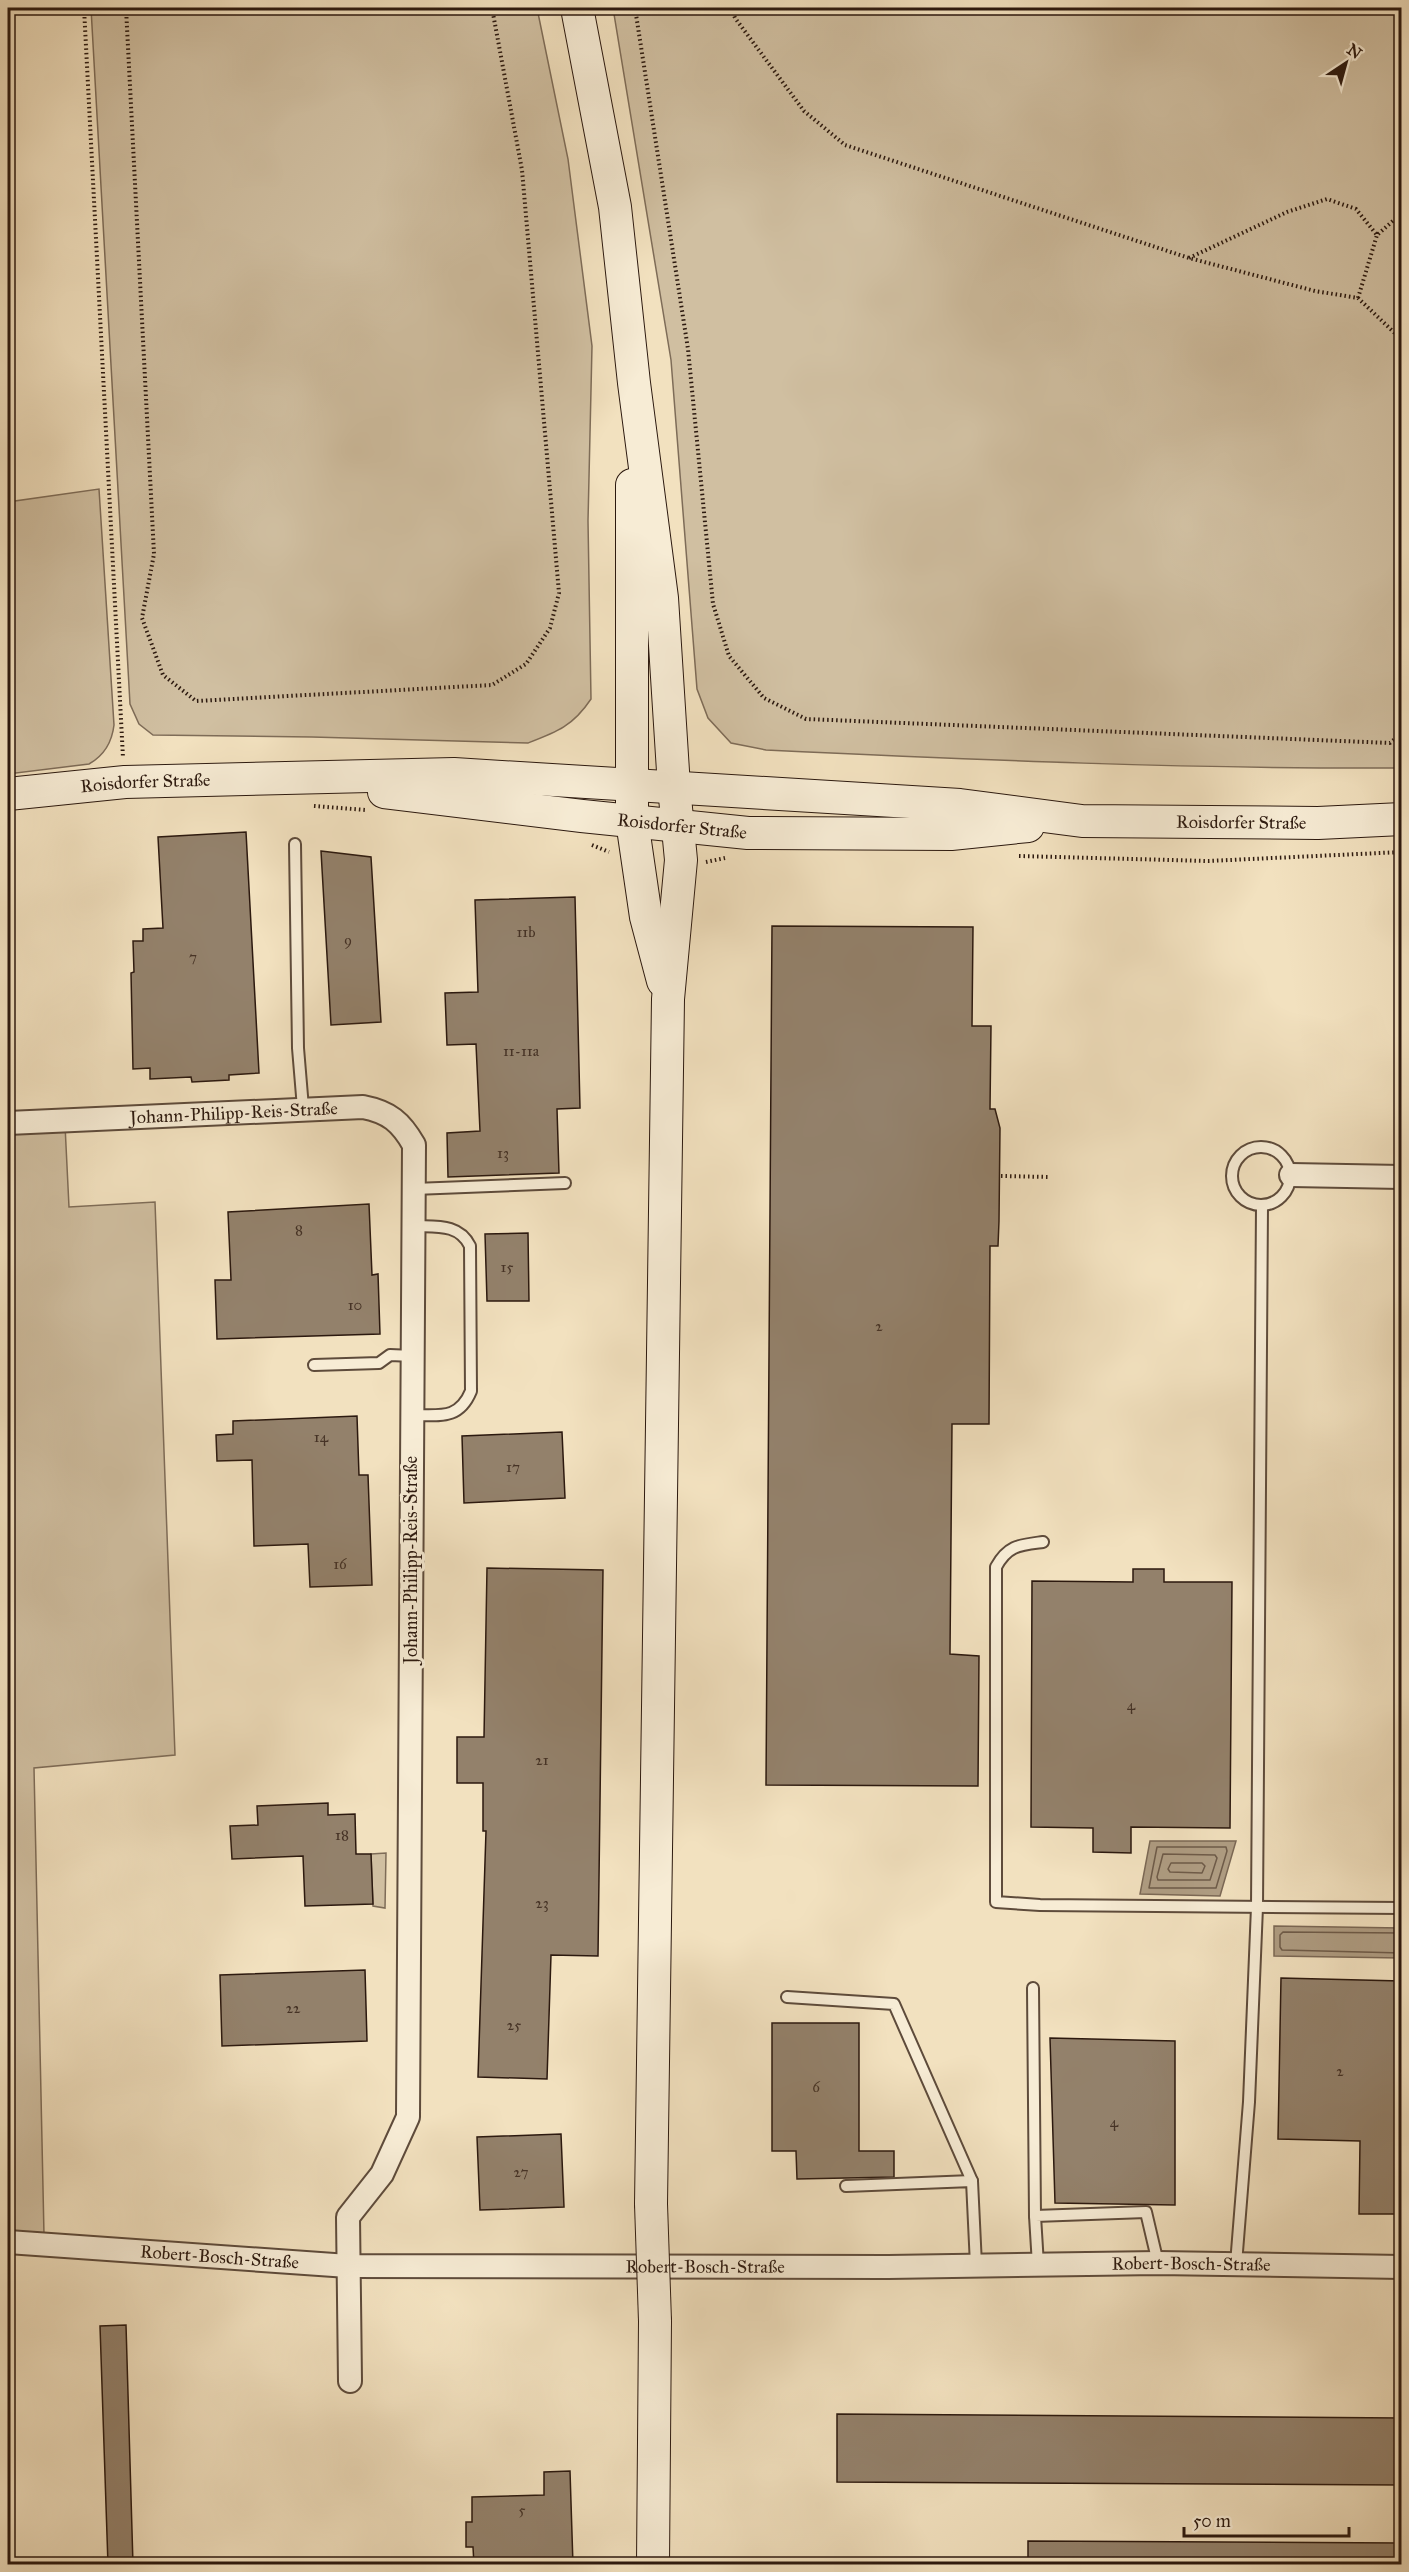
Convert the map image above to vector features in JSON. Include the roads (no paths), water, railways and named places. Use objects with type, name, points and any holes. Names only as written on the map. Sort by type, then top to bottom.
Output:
[{"type":"main road","points":[[577,8],[615,207],[634,382],[662,598],[674,787],[680,825],[681,861],[668,999],[651,2204],[655,2321],[653,2565]]},
{"type":"main road","points":[[634,382],[631,527],[632,820],[646,917],[668,999]]},
{"type":"main road","name":"Roisdorfer Straße","points":[[8,794],[124,782],[454,774],[960,805],[1082,821]]},
{"type":"main road","name":"Roisdorfer Straße","points":[[285,779],[747,833],[951,834],[1082,821],[1318,823],[1401,819]]},
{"type":"street","name":"Johann-Philipp-Reis-Straße","points":[[8,1123],[363,1107],[393,1116],[404,1128],[414,1145],[408,2116],[382,2174],[348,2217],[350,2381]]},
{"type":"street","points":[[1291,1175],[1401,1177]]},
{"type":"street","name":"Robert-Bosch-Straße","points":[[8,2242],[348,2266],[1038,2266],[1158,2263],[1401,2267]]},
{"type":"lane","points":[[295,844],[298,1048],[303,1108]]},
{"type":"lane","points":[[1262,1147],[1276,1151],[1287,1161],[1291,1175],[1286,1193],[1271,1205],[1262,1206],[1242,1199],[1231,1180],[1236,1161],[1252,1148],[1262,1147]]},
{"type":"lane","points":[[414,1189],[565,1184]]},
{"type":"lane","points":[[1236,2264],[1249,2102],[1257,1907],[1262,1206]]},
{"type":"lane","points":[[412,1415],[448,1414],[460,1409],[471,1391],[470,1246],[458,1231],[447,1227],[414,1226]]},
{"type":"lane","points":[[314,1365],[379,1363],[390,1355],[413,1356]]},
{"type":"lane","points":[[1042,1542],[1018,1545],[1003,1553],[996,1566],[996,1902],[1041,1905],[1401,1908]]},
{"type":"lane","points":[[1033,1988],[1035,2216],[1038,2266]]},
{"type":"lane","points":[[787,1997],[894,2004],[972,2181],[976,2265]]},
{"type":"lane","points":[[846,2186],[972,2181]]},
{"type":"lane","points":[[1035,2216],[1146,2212],[1158,2263]]},
{"type":"water","points":[[1150,1841],[1236,1841],[1220,1896],[1140,1894]]},
{"type":"water","points":[[1274,1926],[1401,1928],[1401,1958],[1274,1956]]}]
